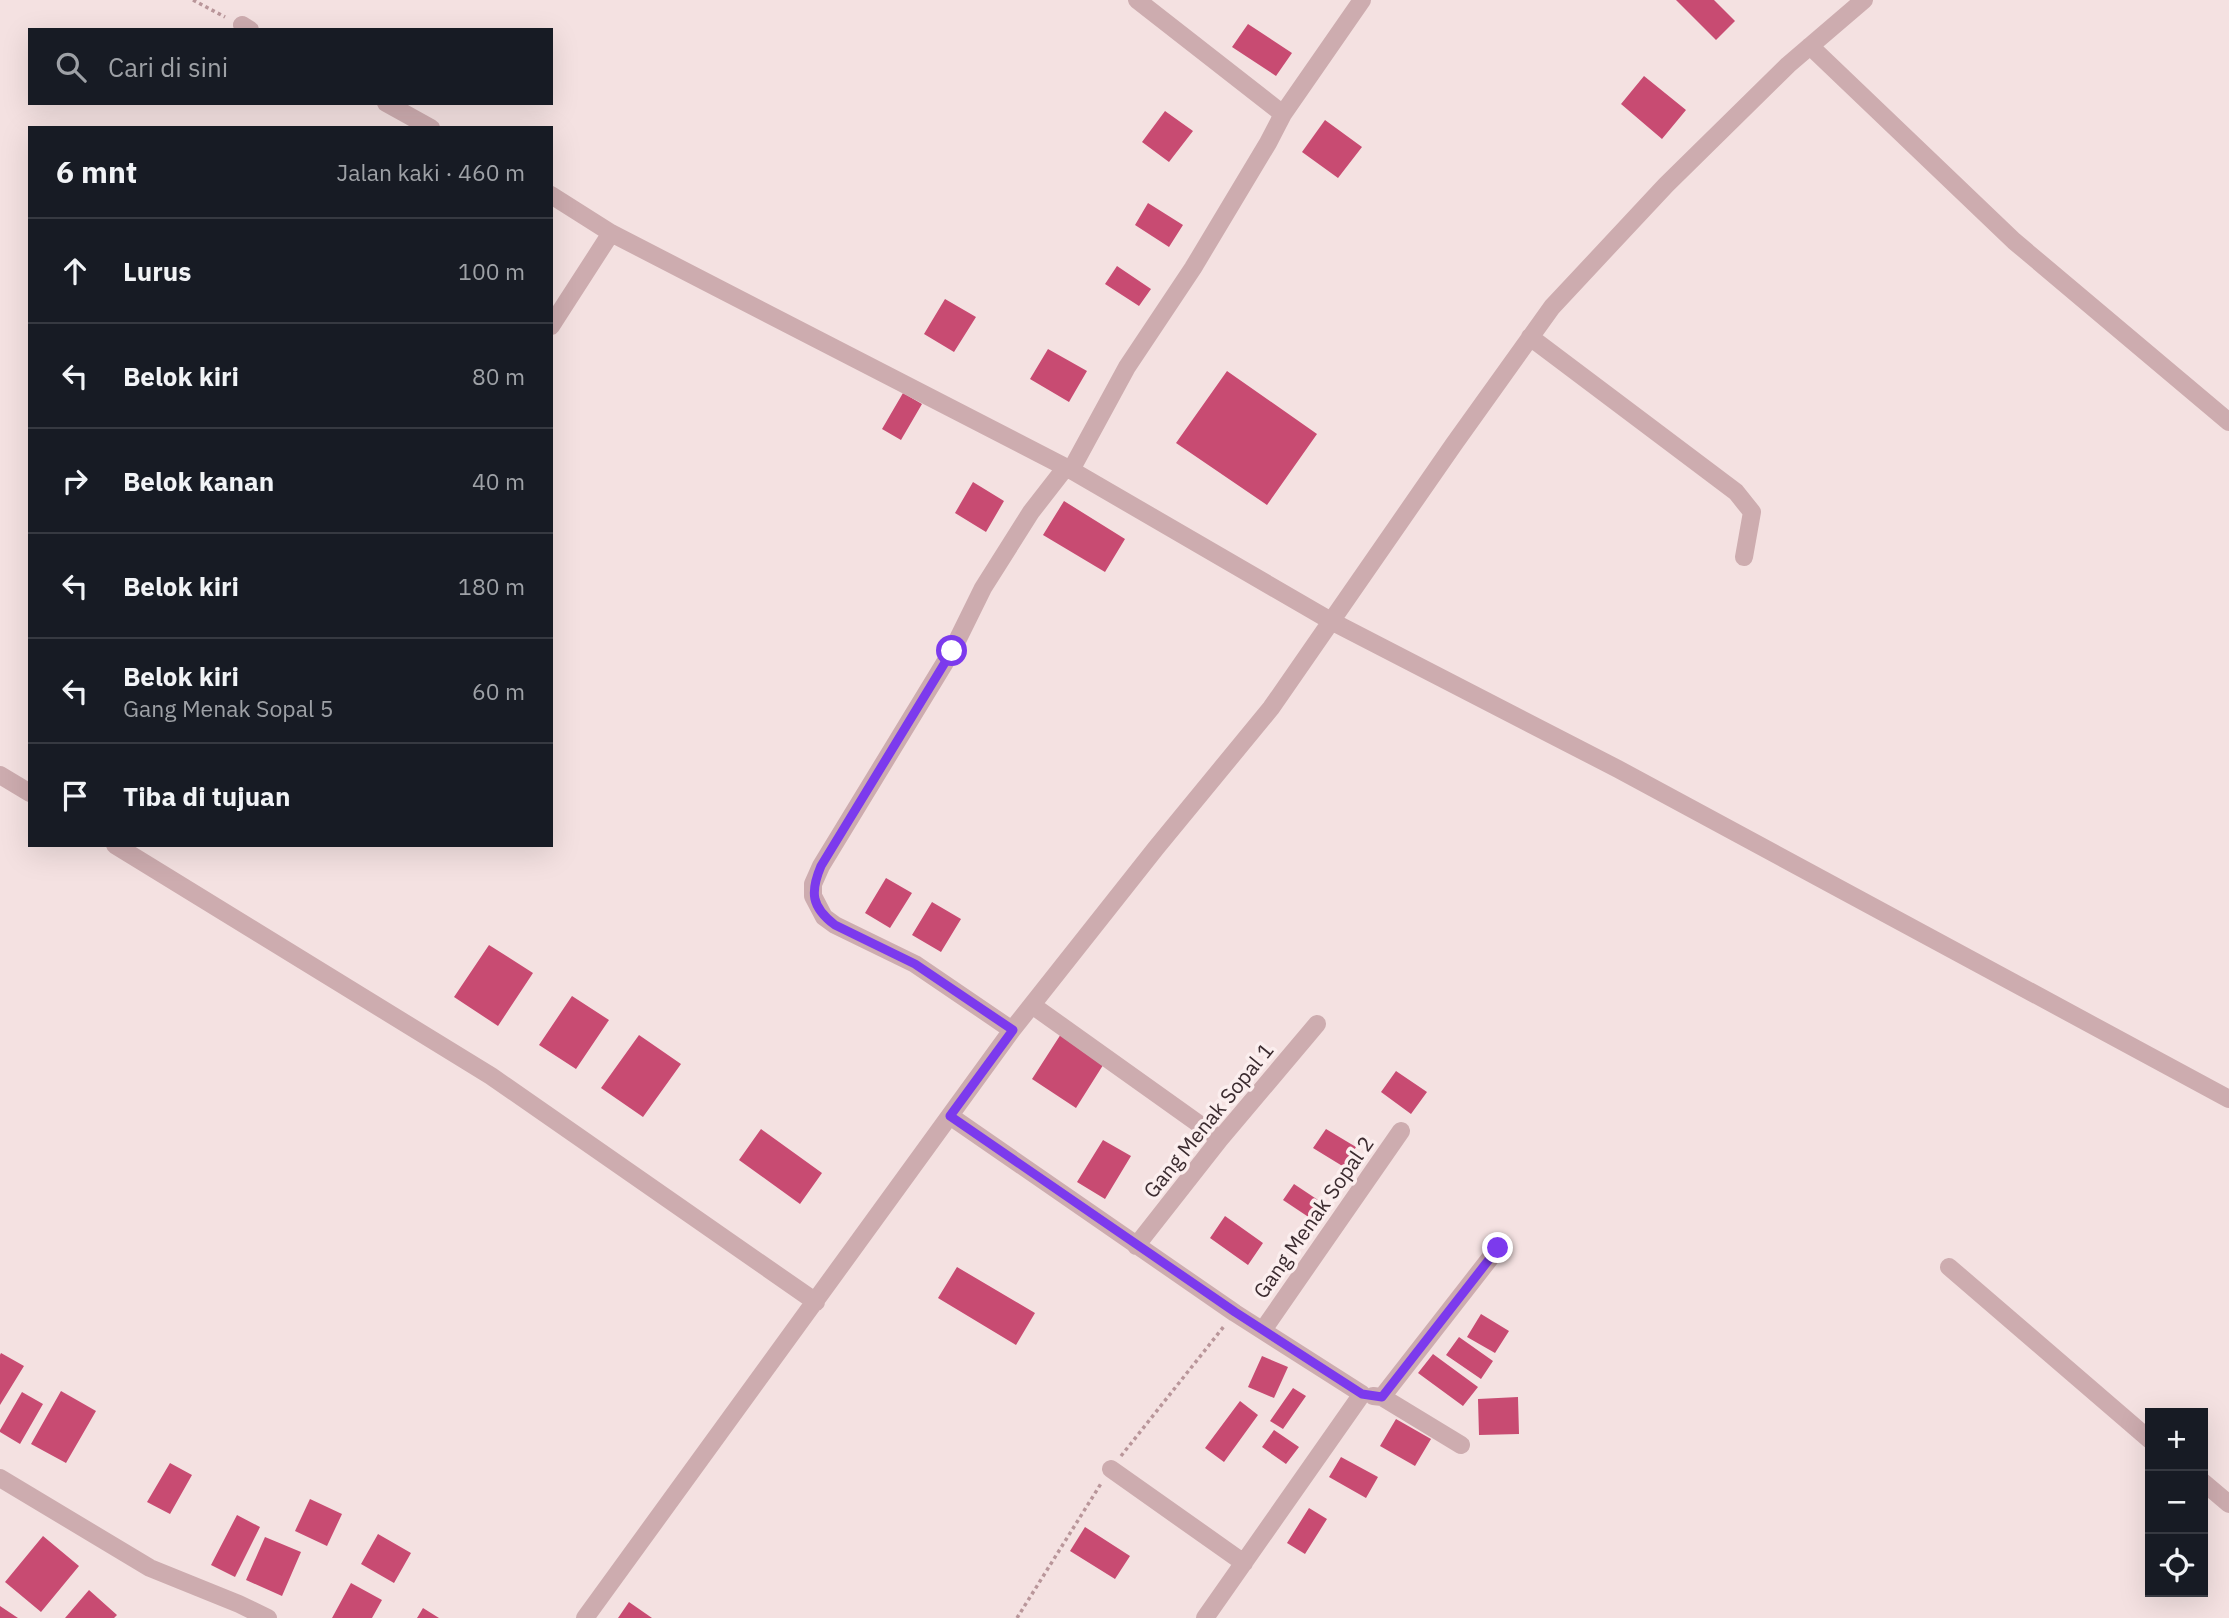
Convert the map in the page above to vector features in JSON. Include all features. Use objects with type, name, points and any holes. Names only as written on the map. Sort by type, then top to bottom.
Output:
[{"type":"street","points":[[1137,0],[1283,114]]},
{"type":"street","points":[[1013,1030],[915,964],[824,917],[813,896],[813,884],[859,801],[952,651],[983,588],[1031,512],[1075,460],[1127,367],[1192,268],[1283,114],[1363,0]]},
{"type":"street","points":[[585,1618],[1013,1030],[1270,708],[1530,337],[1584,270],[1638,213],[1810,46],[1864,0]]},
{"type":"street","points":[[1810,46],[2014,241],[2229,422]]},
{"type":"street","points":[[390,105],[427,126]]},
{"type":"street","points":[[553,196],[611,233],[1075,460],[1331,621],[1618,769],[2229,1098]]},
{"type":"street","points":[[553,323],[611,233]]},
{"type":"street","points":[[1530,337],[1736,492],[1752,512],[1744,557]]},
{"type":"street","points":[[0,775],[28,792]]},
{"type":"street","points":[[118,847],[491,1076],[816,1302]]},
{"type":"street","points":[[1032,1005],[1220,1139]]},
{"type":"street","name":"Gang Menak Sopal 1","points":[[1136,1246],[1220,1139],[1317,1024]]},
{"type":"street","points":[[950,1116],[1136,1246],[1362,1394],[1382,1397],[1461,1445]]},
{"type":"street","name":"Gang Menak Sopal 2","points":[[1263,1330],[1401,1130]]},
{"type":"street","points":[[1382,1397],[1498,1248]]},
{"type":"street","points":[[1949,1267],[2145,1436]]},
{"type":"street","points":[[1206,1618],[1362,1394]]},
{"type":"street","points":[[1111,1469],[1244,1563]]},
{"type":"street","points":[[0,1478],[150,1568],[268,1618]]},
{"type":"street","points":[[2208,1486],[2229,1504]]},
{"type":"path","points":[[193,0],[246,28]]},
{"type":"path","points":[[1017,1618],[1111,1469],[1235,1312]]},
{"type":"building","points":[[1676,0],[1714,0],[1735,21],[1716,40]]},
{"type":"building","points":[[1248,24],[1292,53],[1276,76],[1232,47]]},
{"type":"building","points":[[1644,76],[1686,110],[1662,139],[1621,104]]},
{"type":"building","points":[[1165,111],[1193,131],[1169,162],[1142,142]]},
{"type":"building","points":[[1325,120],[1362,147],[1338,178],[1302,152]]},
{"type":"building","points":[[1148,203],[1183,225],[1169,247],[1135,225]]},
{"type":"building","points":[[1117,266],[1151,289],[1139,306],[1105,284]]},
{"type":"building","points":[[945,299],[976,317],[954,352],[924,334]]},
{"type":"building","points":[[1048,349],[1087,371],[1069,402],[1030,379]]},
{"type":"building","points":[[1227,371],[1317,434],[1267,505],[1176,443]]},
{"type":"building","points":[[903,393],[922,404],[901,440],[882,429]]},
{"type":"building","points":[[973,482],[1004,501],[986,532],[955,513]]},
{"type":"building","points":[[1064,501],[1125,539],[1105,572],[1043,535]]},
{"type":"building","points":[[886,878],[912,893],[890,928],[865,913]]},
{"type":"building","points":[[932,902],[961,919],[941,952],[912,935]]},
{"type":"building","points":[[489,945],[533,973],[498,1026],[454,997]]},
{"type":"building","points":[[572,996],[609,1020],[576,1069],[539,1045]]},
{"type":"building","points":[[1061,1034],[1105,1062],[1076,1108],[1032,1079]]},
{"type":"building","points":[[639,1035],[681,1064],[643,1117],[601,1088]]},
{"type":"building","points":[[1396,1071],[1427,1092],[1411,1114],[1381,1092]]},
{"type":"building","points":[[761,1129],[822,1173],[800,1204],[739,1160]]},
{"type":"building","points":[[1326,1129],[1356,1147],[1344,1167],[1313,1148]]},
{"type":"building","points":[[1103,1140],[1131,1156],[1105,1199],[1077,1182]]},
{"type":"building","points":[[1294,1184],[1321,1202],[1310,1218],[1283,1200]]},
{"type":"building","points":[[1225,1216],[1263,1243],[1248,1265],[1210,1238]]},
{"type":"building","points":[[957,1267],[1035,1313],[1016,1345],[938,1298]]},
{"type":"building","points":[[1481,1314],[1509,1331],[1495,1353],[1467,1337]]},
{"type":"building","points":[[1459,1337],[1493,1361],[1481,1379],[1446,1355]]},
{"type":"building","points":[[1,1353],[24,1366],[0,1405],[0,1355]]},
{"type":"building","points":[[1433,1354],[1478,1387],[1463,1406],[1418,1373]]},
{"type":"building","points":[[1262,1356],[1288,1367],[1274,1398],[1248,1387]]},
{"type":"building","points":[[1293,1388],[1306,1396],[1283,1429],[1270,1421]]},
{"type":"building","points":[[61,1391],[96,1411],[66,1463],[31,1444]]},
{"type":"building","points":[[22,1392],[43,1404],[20,1444],[0,1430]]},
{"type":"building","points":[[1518,1397],[1519,1434],[1479,1435],[1478,1399]]},
{"type":"building","points":[[1240,1401],[1258,1415],[1224,1462],[1205,1448]]},
{"type":"building","points":[[1396,1419],[1431,1439],[1415,1466],[1380,1446]]},
{"type":"building","points":[[1274,1430],[1299,1447],[1286,1464],[1262,1447]]},
{"type":"building","points":[[1341,1457],[1378,1477],[1366,1498],[1329,1477]]},
{"type":"building","points":[[170,1463],[192,1475],[170,1514],[147,1502]]},
{"type":"building","points":[[310,1499],[342,1514],[327,1546],[295,1531]]},
{"type":"building","points":[[1309,1508],[1327,1519],[1305,1554],[1287,1543]]},
{"type":"building","points":[[237,1515],[260,1527],[235,1577],[211,1565]]},
{"type":"building","points":[[1085,1527],[1130,1556],[1115,1579],[1070,1551]]},
{"type":"building","points":[[378,1534],[411,1553],[394,1583],[361,1564]]},
{"type":"building","points":[[43,1536],[79,1566],[41,1612],[5,1582]]},
{"type":"building","points":[[265,1537],[301,1552],[282,1596],[246,1580]]},
{"type":"building","points":[[351,1583],[382,1600],[372,1618],[332,1618]]},
{"type":"building","points":[[89,1590],[117,1615],[114,1618],[65,1618]]},
{"type":"building","points":[[629,1602],[652,1618],[618,1618]]},
{"type":"building","points":[[0,1606],[18,1618],[0,1618]]},
{"type":"building","points":[[423,1608],[439,1618],[417,1618]]},
{"type":"route","points":[[952,651],[859,801],[813,884],[813,896],[824,917],[849,933],[915,964],[1013,1030],[950,1116],[1136,1246],[1362,1394],[1382,1397],[1498,1248]]}]
